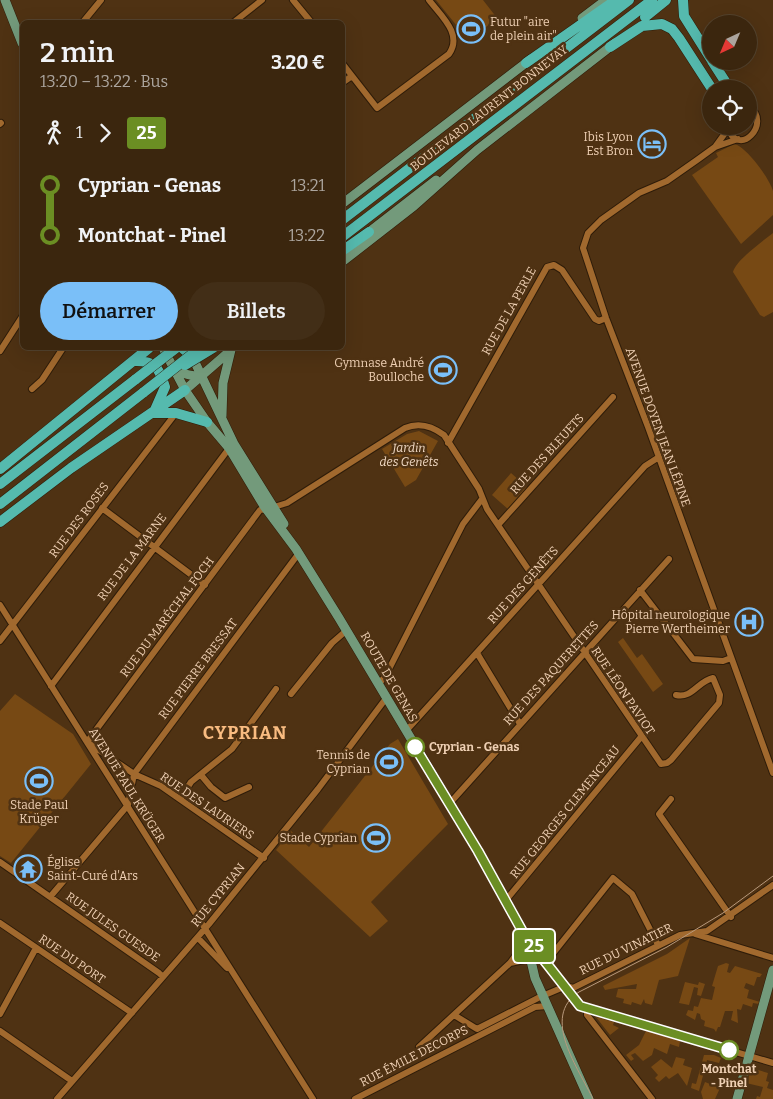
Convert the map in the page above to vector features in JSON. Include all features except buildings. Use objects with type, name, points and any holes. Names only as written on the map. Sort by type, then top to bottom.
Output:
[{"type":"highway","points":[[526,63],[616,0]]},
{"type":"highway","name":"BOULEVARD LAURENT BONNEVAY","points":[[345,218],[628,0]]},
{"type":"highway","name":"BOULEVARD LAURENT BONNEVAY","points":[[345,235],[652,0]]},
{"type":"highway","points":[[645,18],[666,0]]},
{"type":"highway","points":[[683,0],[684,16],[702,44]]},
{"type":"highway","points":[[610,47],[642,26],[662,24],[672,29],[706,80]]},
{"type":"highway","points":[[345,249],[369,232]]},
{"type":"highway","points":[[0,484],[173,350]]},
{"type":"highway","points":[[0,504],[144,392],[171,366],[197,350]]},
{"type":"highway","points":[[171,366],[190,364],[210,350]]},
{"type":"highway","points":[[0,469],[141,353],[146,361],[160,370],[165,387],[153,413]]},
{"type":"highway","points":[[0,522],[71,468],[185,390]]},
{"type":"highway","points":[[153,413],[176,413],[207,422]]},
{"type":"main road","points":[[5,0],[20,38]]},
{"type":"main road","points":[[345,202],[606,0]]},
{"type":"main road","points":[[369,232],[645,18]]},
{"type":"main road","points":[[345,260],[414,206],[477,150]]},
{"type":"main road","name":"ROUTE DE GENAS","points":[[164,350],[185,390],[207,422],[231,446],[256,476],[270,508]]},
{"type":"main road","points":[[211,350],[222,354],[230,350]]},
{"type":"main road","points":[[185,390],[231,350]]},
{"type":"main road","points":[[222,419],[223,382],[232,350]]},
{"type":"main road","name":"ROUTE DE GENAS","points":[[190,352],[222,419],[231,446],[243,472],[270,508],[347,630],[506,900],[525,936],[535,978],[589,1099]]},
{"type":"main road","points":[[171,366],[191,376],[202,376]]},
{"type":"main road","points":[[737,1099],[773,970]]},
{"type":"street","points":[[85,20],[101,0]]},
{"type":"street","points":[[237,20],[262,0]]},
{"type":"street","points":[[293,0],[309,20]]},
{"type":"street","points":[[345,67],[377,108],[449,54],[455,46],[455,37],[450,27],[429,0]]},
{"type":"street","points":[[345,81],[352,76]]},
{"type":"street","name":"AVENUE DOYEN JEAN LÉPINE","points":[[757,113],[760,128],[757,132]]},
{"type":"street","name":"AVENUE DOYEN JEAN LÉPINE","points":[[715,147],[723,135]]},
{"type":"street","points":[[734,135],[738,139]]},
{"type":"street","name":"AVENUE DOYEN JEAN LÉPINE","points":[[754,135],[752,138],[738,139],[715,147],[673,177],[639,193],[601,220],[588,233],[584,243],[584,255],[773,773]]},
{"type":"street","name":"RUE DE LA PERLE","points":[[448,443],[548,266],[554,265],[562,270],[595,319],[599,321],[606,318]]},
{"type":"street","points":[[0,351],[20,321]]},
{"type":"street","points":[[32,388],[42,380],[62,350]]},
{"type":"street","name":"RUE DES BLEUETS","points":[[498,525],[613,397]]},
{"type":"street","name":"RUE DES ROSES","points":[[0,641],[14,626],[176,413]]},
{"type":"street","name":"RUE LÉON PAVIOT","points":[[270,508],[287,504],[410,426],[422,425],[438,430],[444,435],[479,489],[482,499],[538,586],[641,737],[658,761],[668,763],[719,703],[720,695],[713,678],[704,680],[690,694],[676,695]]},
{"type":"street","name":"RUE DE LA MARNE","points":[[51,686],[231,446]]},
{"type":"street","name":"RUE DES GENÊTS","points":[[406,731],[645,466],[659,457]]},
{"type":"street","points":[[243,472],[256,476]]},
{"type":"street","points":[[379,684],[386,675],[463,524],[482,499]]},
{"type":"street","points":[[102,508],[205,585]]},
{"type":"street","name":"RUE DU MARÉCHAL FOCH","points":[[87,742],[260,510],[270,508]]},
{"type":"street","name":"RUE PIERRE BRESSAT","points":[[128,805],[134,774],[299,553]]},
{"type":"street","name":"RUE DES PAQUERETTES","points":[[450,803],[668,558]]},
{"type":"street","points":[[640,590],[693,659],[723,661],[731,658]]},
{"type":"street","name":"AVENUE PAUL KRÜGER","points":[[0,606],[313,1099]]},
{"type":"street","points":[[291,694],[332,643],[347,630]]},
{"type":"street","points":[[477,653],[520,724]]},
{"type":"street","points":[[180,799],[191,782],[232,749],[276,689]]},
{"type":"street","name":"RUE CYPRIAN","points":[[57,1099],[205,930],[264,858],[387,697]]},
{"type":"street","name":"RUE GEORGES CLEMENCEAU","points":[[506,900],[641,737]]},
{"type":"street","name":"RUE DES LAURIERS","points":[[87,742],[134,774],[161,786],[264,858]]},
{"type":"street","points":[[201,775],[211,787],[226,798],[250,787]]},
{"type":"street","points":[[671,800],[659,814],[730,917]]},
{"type":"street","points":[[50,897],[128,805]]},
{"type":"street","name":"RUE JULES GUESDE","points":[[0,862],[159,972],[163,977]]},
{"type":"street","points":[[510,963],[545,958],[613,878],[632,894],[658,945]]},
{"type":"street","name":"RUE DU VINATIER","points":[[566,986],[573,988],[680,935],[707,931],[730,917],[773,885]]},
{"type":"street","name":"RUE DU PORT","points":[[0,923],[132,1013]]},
{"type":"street","points":[[695,934],[773,958]]},
{"type":"street","points":[[525,936],[545,958],[580,1006],[773,1063]]},
{"type":"street","name":"RUE ÉMILE DECORPS","points":[[418,1047],[510,963],[518,952],[525,936]]},
{"type":"street","name":"AVENUE PAUL KRÜGER","points":[[198,938],[235,976]]},
{"type":"street","points":[[0,1014],[36,948]]},
{"type":"street","points":[[543,996],[566,986]]},
{"type":"street","name":"RUE ÉMILE DECORPS","points":[[355,1099],[543,996]]},
{"type":"street","name":"RUE ÉMILE DECORPS","points":[[454,1015],[470,1026],[482,1030],[535,1007],[547,1006]]},
{"type":"street","points":[[587,1008],[587,1014],[652,1099]]},
{"type":"street","name":"RUE ÉMILE DECORPS","points":[[460,1009],[470,1026]]},
{"type":"street","points":[[0,1031],[72,1081]]},
{"type":"green space","name":"Futur \"aire de plein air\"","points":[[436,0],[483,0],[497,18],[469,41]]},
{"type":"green space","points":[[734,144],[745,150],[757,164],[773,191],[773,215],[741,244],[692,175],[718,157],[716,153]]},
{"type":"green space","points":[[773,233],[773,312],[764,317],[760,315],[733,272],[744,256]]},
{"type":"green space","name":"Jardin des Genêts","points":[[419,431],[438,441],[416,480],[405,487],[382,449],[407,434]]},
{"type":"green space","points":[[511,473],[528,488],[509,510],[492,495]]},
{"type":"green space","points":[[623,638],[637,658],[642,654],[663,684],[653,692],[618,642]]},
{"type":"green space","name":"Stade Paul Krüger","points":[[15,694],[73,734],[91,764],[11,863],[0,856],[0,711]]},
{"type":"green space","name":"Stade Cyprian","points":[[398,739],[448,824],[371,902],[388,921],[370,937],[276,850],[291,831],[309,847],[390,744]]},
{"type":"green space","points":[[690,938],[678,976],[659,980],[652,1005],[645,1003],[644,999],[641,1005],[632,1002],[631,1005],[623,1003],[624,999],[616,997],[618,989],[636,989],[637,984],[605,990],[603,986],[667,954]]},
{"type":"green space","points":[[726,963],[729,964],[727,972],[730,973],[735,966],[762,974],[760,977],[757,977],[754,986],[746,983],[744,988],[749,990],[747,998],[760,1002],[759,1004],[753,1003],[752,1007],[743,1004],[741,1010],[737,1009],[738,1023],[731,1020],[733,1011],[725,1011],[720,1027],[718,1027],[716,1032],[714,1029],[704,1026],[705,1021],[701,1019],[700,1014],[697,1013],[695,1020],[686,1015],[688,1010],[693,1011],[694,1006],[698,1007],[701,998],[712,1000],[715,987],[712,986],[718,966]]},
{"type":"green space","points":[[685,982],[698,985],[699,982],[705,984],[701,996],[697,995],[698,988],[694,987],[689,1005],[679,1003]]},
{"type":"green space","points":[[596,1017],[614,1022],[613,1025],[619,1028],[610,1035]]},
{"type":"green space","points":[[646,1031],[680,1041],[679,1047],[670,1044],[667,1054],[654,1048],[652,1055],[643,1061],[635,1053],[631,1055],[634,1059],[631,1061],[626,1055],[639,1045]]},
{"type":"green space","points":[[704,1055],[714,1055],[721,1058],[719,1063],[707,1060],[699,1091],[691,1088],[692,1083],[696,1084]]},
{"type":"green space","points":[[676,1057],[685,1059],[683,1065],[692,1068],[687,1086],[678,1073],[669,1079],[666,1076],[659,1082],[655,1078],[658,1075],[651,1067],[661,1059],[672,1068]]},
{"type":"green space","points":[[755,1069],[768,1073],[766,1081],[769,1082],[767,1088],[773,1090],[773,1099],[756,1099],[757,1096],[760,1097],[763,1087],[746,1083],[749,1072],[754,1074]]},
{"type":"green space","points":[[705,1082],[720,1088],[715,1099],[703,1099],[701,1092]]},
{"type":"tram line","points":[[593,1099],[566,1044],[563,1015],[568,1003],[579,992],[667,947],[723,913],[773,876]]},
{"type":"bus line","name":"25","points":[[415,747],[478,851],[525,936],[543,956],[580,1006],[729,1050]]},
{"type":"place","name":"Futur \"aire de plein air\"","points":[[471,29]]},
{"type":"place","name":"Ibis Lyon Est Bron","points":[[652,144]]},
{"type":"place","name":"Gymnase André Boulloche","points":[[443,370]]},
{"type":"place","name":"Hôpital neurologique Pierre Wertheimer","points":[[749,622]]},
{"type":"place","name":"Cyprian - Genas","points":[[415,747]]},
{"type":"place","name":"Tennis de Cyprian","points":[[389,762]]},
{"type":"place","name":"Stade Paul Krüger","points":[[39,781]]},
{"type":"place","name":"Stade Cyprian","points":[[376,838]]},
{"type":"place","name":"Église Saint-Curé d'Ars","points":[[28,869]]},
{"type":"place","name":"Montchat - Pinel","points":[[729,1050]]},
{"type":"district","name":"CYPRIAN","points":[[245,733]]}]
